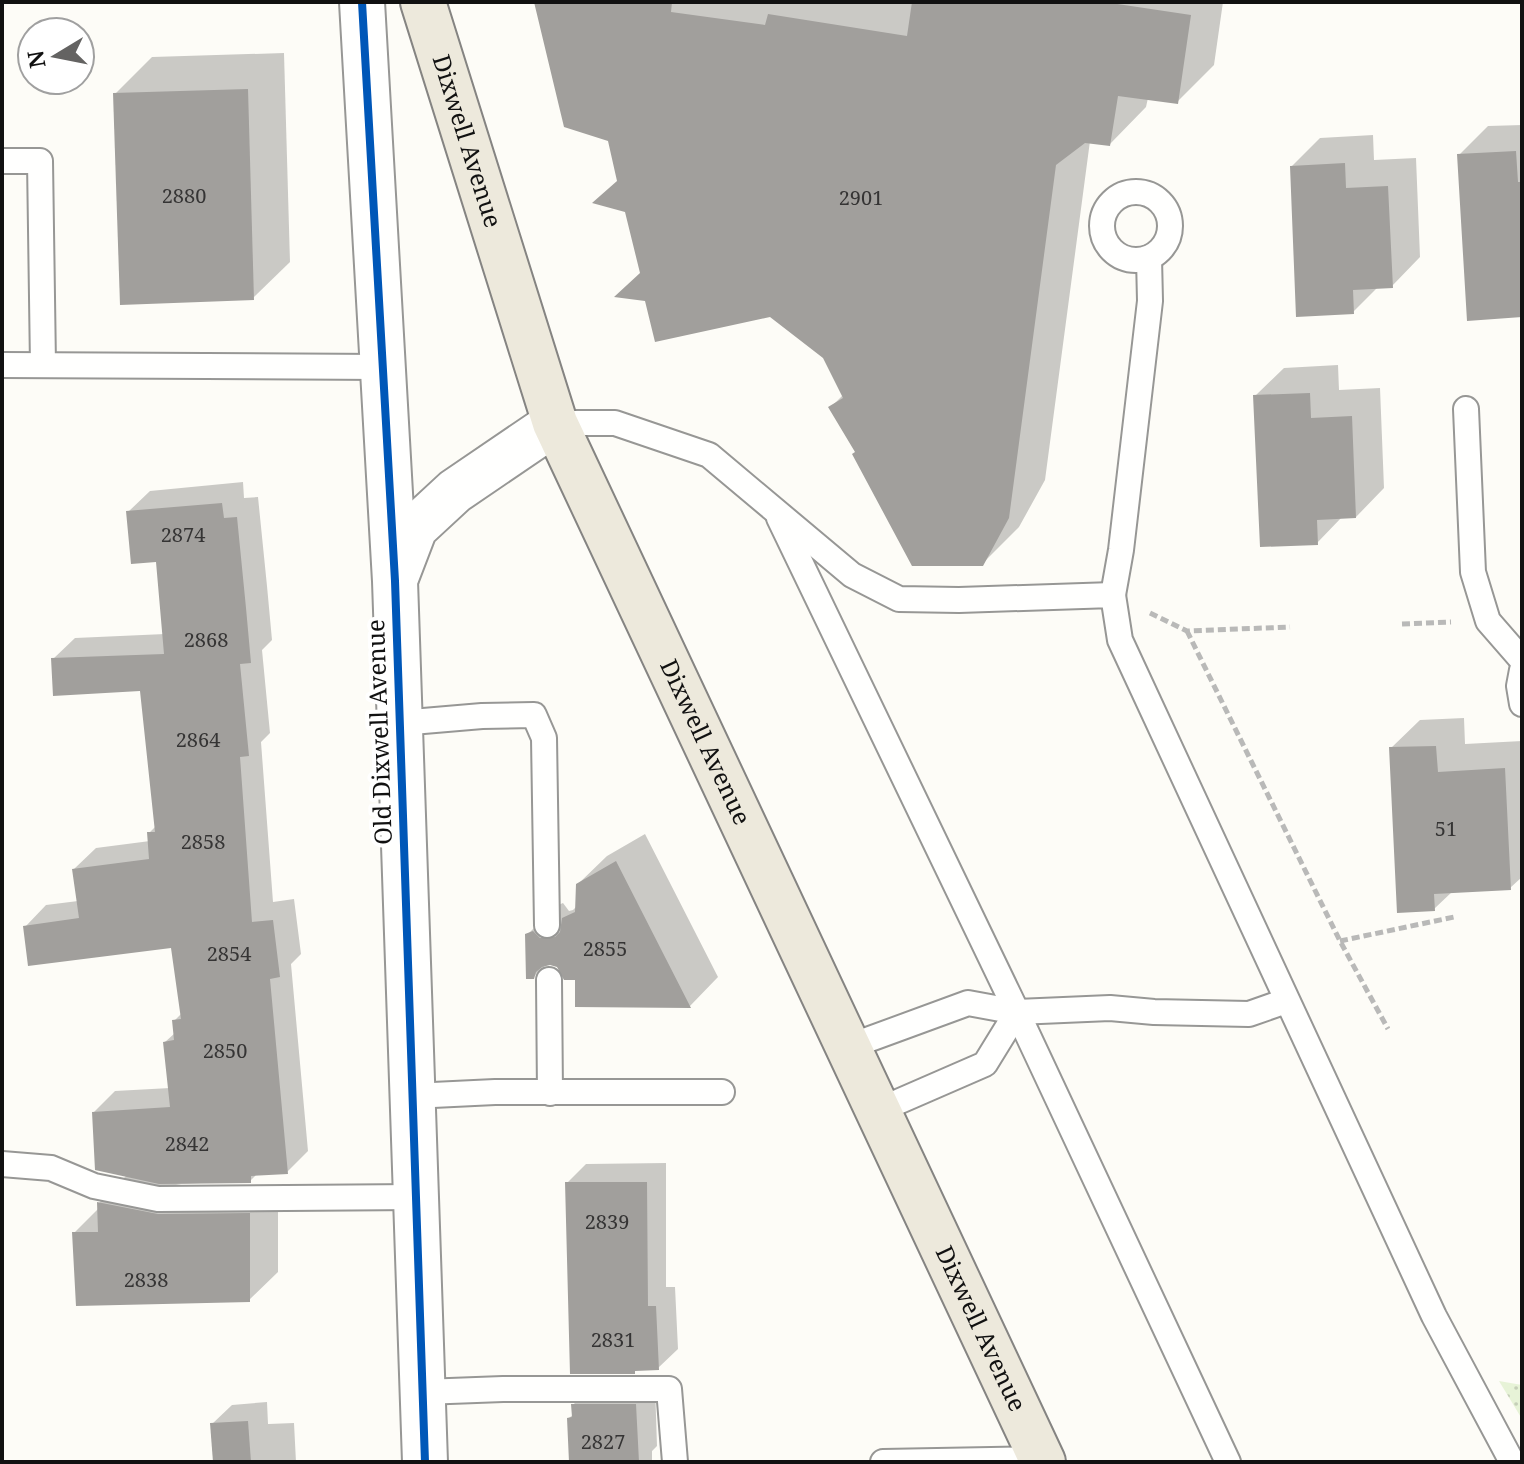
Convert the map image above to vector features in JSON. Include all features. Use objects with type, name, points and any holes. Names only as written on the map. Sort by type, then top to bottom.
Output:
[{"type":"main road","name":"Dixwell Avenue","points":[[423,2],[555,423],[1042,1460]]},
{"type":"street","name":"Old Dixwell Avenue","points":[[362,2],[395,581],[425,1462]]},
{"type":"street","name":"Old Dixwell Avenue","points":[[395,581],[415,528],[455,491],[555,423]]},
{"type":"lane","points":[[2,161],[40,161],[43,365]]},
{"type":"lane","points":[[1149,258],[1150,301],[1113,595],[1120,640],[1502,1459]]},
{"type":"lane","points":[[2,365],[383,367]]},
{"type":"lane","points":[[1466,409],[1473,572],[1488,621],[1522,660]]},
{"type":"lane","points":[[555,423],[615,423],[709,455],[852,575],[899,599],[1113,595]]},
{"type":"lane","points":[[774,509],[1017,1012],[1228,1462]]},
{"type":"lane","points":[[1522,670],[1519,686],[1522,704]]},
{"type":"lane","points":[[400,723],[534,715],[544,738],[547,925]]},
{"type":"lane","points":[[549,980],[550,1093]]},
{"type":"lane","points":[[848,1047],[968,1003],[1017,1012],[1110,1008],[1249,1014],[1286,1001]]},
{"type":"lane","points":[[877,1111],[985,1064],[1017,1012]]},
{"type":"lane","points":[[412,1096],[722,1092]]},
{"type":"lane","points":[[2,1164],[51,1168],[94,1186],[158,1199],[416,1197]]},
{"type":"lane","points":[[423,1392],[669,1389],[675,1462]]},
{"type":"lane","points":[[883,1462],[1042,1460]]},
{"type":"path","points":[[1402,624],[1488,621]]},
{"type":"path","points":[[1290,627],[1187,631],[1340,941],[1388,1029]]},
{"type":"path","points":[[1340,941],[1454,917]]},
{"type":"green space","points":[[1499,1381],[1522,1385],[1522,1419]]},
{"type":"building","points":[[534,2],[672,2],[671,12],[765,25],[768,14],[907,36],[912,2],[1104,2],[1191,15],[1178,104],[1118,96],[1110,146],[1085,143],[1056,165],[1009,518],[983,566],[912,566],[852,454],[855,452],[828,407],[843,398],[823,358],[770,317],[655,342],[645,301],[614,297],[640,273],[625,212],[592,203],[617,181],[608,141],[564,127]]},
{"type":"building","points":[[248,89],[254,300],[120,305],[113,93]]},
{"type":"building","points":[[1516,151],[1518,182],[1522,182],[1522,317],[1467,321],[1457,154]]},
{"type":"building","points":[[1345,163],[1346,188],[1388,186],[1393,288],[1353,290],[1354,314],[1296,317],[1290,166]]},
{"type":"building","points":[[1310,393],[1311,418],[1352,416],[1356,518],[1317,520],[1318,545],[1260,547],[1253,395]]},
{"type":"building","points":[[222,503],[224,518],[237,517],[246,608],[251,663],[240,664],[249,756],[240,757],[252,922],[273,920],[280,977],[270,979],[288,1174],[251,1176],[251,1183],[159,1184],[95,1170],[92,1112],[170,1107],[163,1042],[174,1040],[172,1020],[181,1019],[171,948],[28,966],[23,926],[79,918],[72,869],[149,859],[147,832],[155,832],[140,691],[53,696],[51,658],[164,654],[156,562],[131,564],[126,511]]},
{"type":"building","points":[[1436,746],[1438,772],[1505,768],[1511,890],[1434,894],[1435,911],[1397,913],[1389,747]]},
{"type":"building","points":[[616,861],[691,1008],[575,1007],[575,980],[564,980],[557,967],[542,967],[534,979],[526,979],[525,934],[533,931],[540,938],[555,937],[560,932],[562,918],[575,912],[576,884]]},
{"type":"building","points":[[565,1182],[647,1182],[648,1306],[656,1306],[659,1370],[635,1371],[635,1374],[570,1374]]},
{"type":"building","points":[[97,1202],[158,1214],[250,1213],[250,1302],[76,1306],[72,1232],[98,1232]]},
{"type":"building","points":[[571,1404],[636,1404],[639,1462],[569,1462],[567,1418],[572,1417]]},
{"type":"building","points":[[248,1421],[251,1462],[213,1462],[210,1423]]},
{"type":"cycle path","points":[[362,2],[395,581],[425,1462]]}]
